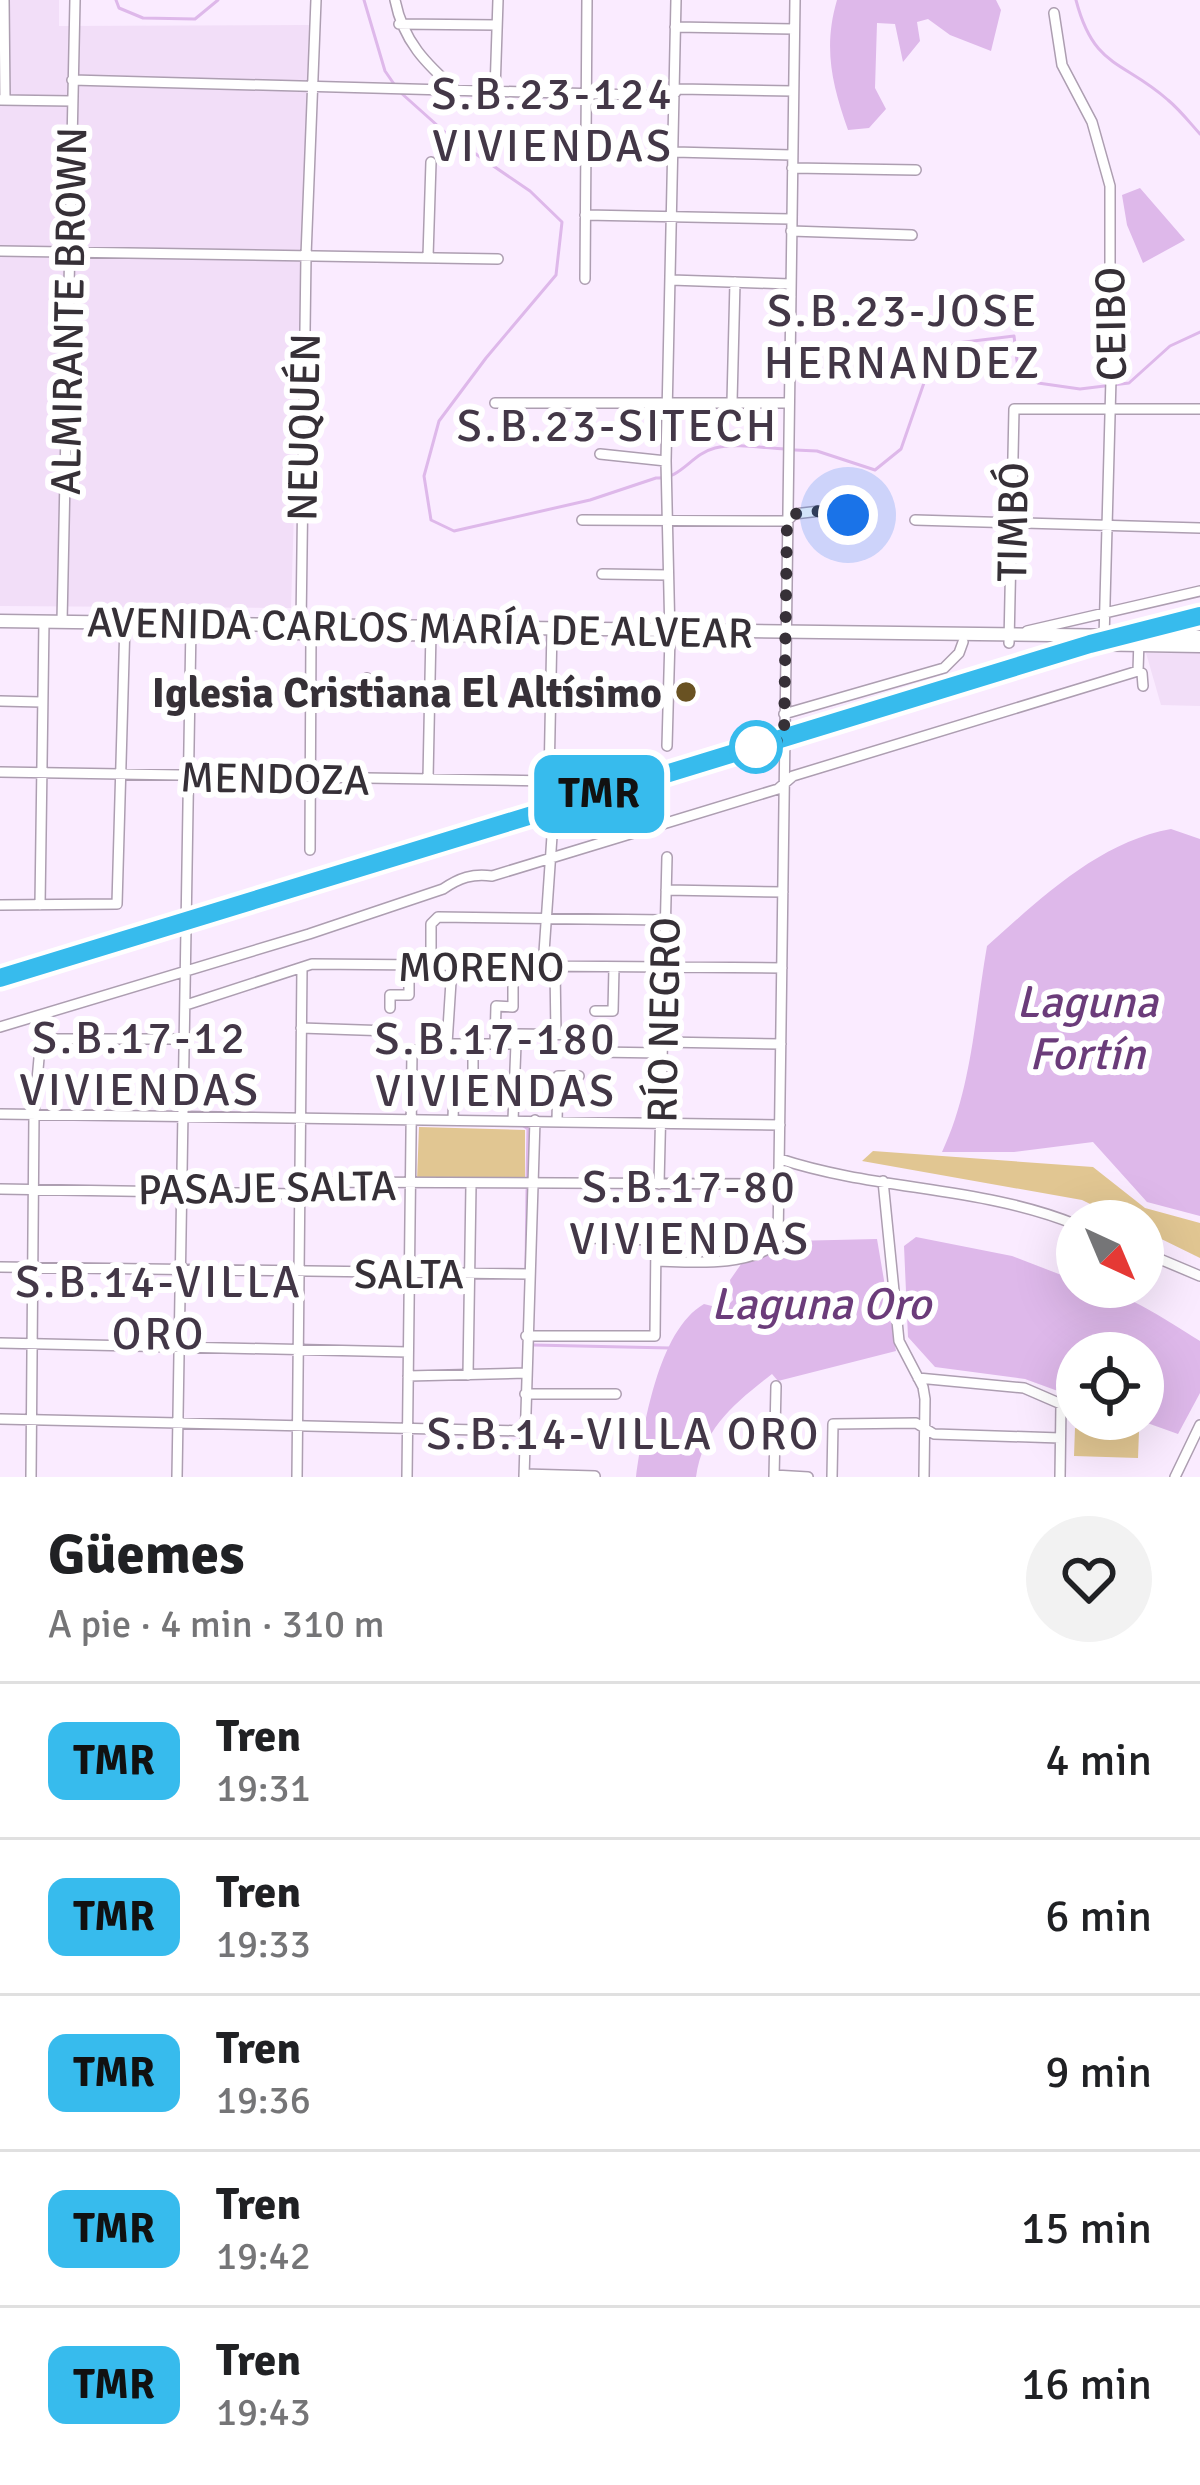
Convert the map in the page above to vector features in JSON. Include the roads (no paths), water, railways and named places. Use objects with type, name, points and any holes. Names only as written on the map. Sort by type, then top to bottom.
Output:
[{"type":"main road","name":"AVENIDA CARLOS MARÍA DE ALVEAR","points":[[0,625],[670,633],[963,642],[1010,639]]},
{"type":"main road","name":"AVENIDA CARLOS MARÍA DE ALVEAR","points":[[44,625],[125,626]]},
{"type":"main road","name":"AVENIDA CARLOS MARÍA DE ALVEAR","points":[[785,636],[1200,641]]},
{"type":"street","points":[[4,0],[3,100],[72,101]]},
{"type":"street","name":"ALMIRANTE BROWN","points":[[62,622],[75,0]]},
{"type":"street","name":"NEUQUÉN","points":[[310,850],[306,256],[316,0]]},
{"type":"street","points":[[395,0],[399,24],[410,43],[457,91]]},
{"type":"street","points":[[495,91],[498,0]]},
{"type":"street","points":[[584,279],[587,0]]},
{"type":"street","points":[[667,746],[666,471],[676,0]]},
{"type":"street","points":[[657,1261],[723,1262],[778,1243],[795,0]]},
{"type":"street","name":"CEIBO","points":[[1054,13],[1062,65],[1092,122],[1110,186],[1109,290],[1116,348],[1111,378],[1104,640]]},
{"type":"street","points":[[399,24],[497,25]]},
{"type":"street","points":[[675,27],[794,29]]},
{"type":"street","points":[[424,88],[434,71]]},
{"type":"street","points":[[73,80],[673,95]]},
{"type":"street","points":[[673,95],[678,89],[793,91]]},
{"type":"street","points":[[674,152],[792,154]]},
{"type":"street","points":[[428,257],[431,162]]},
{"type":"street","points":[[792,168],[916,170]]},
{"type":"street","points":[[584,215],[912,235]]},
{"type":"street","points":[[0,251],[498,259]]},
{"type":"street","points":[[671,280],[790,284]]},
{"type":"street","points":[[732,402],[735,282]]},
{"type":"street","points":[[495,403],[788,404]]},
{"type":"street","points":[[1110,408],[1200,409]]},
{"type":"street","name":"TIMBÓ","points":[[1010,639],[1014,409],[1110,408]]},
{"type":"street","points":[[600,454],[666,471]]},
{"type":"street","points":[[582,520],[787,521],[794,514],[820,511],[848,515]]},
{"type":"street","points":[[915,520],[1200,528]]},
{"type":"street","points":[[602,574],[668,574]]},
{"type":"street","points":[[1010,639],[1200,591]]},
{"type":"street","points":[[40,905],[44,625]]},
{"type":"street","points":[[0,904],[112,906],[119,897],[125,626]]},
{"type":"street","points":[[177,1477],[191,628]]},
{"type":"street","points":[[428,779],[431,630]]},
{"type":"street","name":"MENDOZA","points":[[0,772],[550,782],[552,631]]},
{"type":"street","points":[[1139,641],[1142,686]]},
{"type":"street","points":[[784,714],[944,668],[963,642]]},
{"type":"street","points":[[0,1027],[186,972],[443,889],[457,880],[492,876],[778,789],[793,776],[1138,671]]},
{"type":"street","points":[[310,698],[367,700],[368,678]]},
{"type":"street","points":[[0,701],[41,702]]},
{"type":"street","points":[[552,836],[545,918],[556,1034]]},
{"type":"street","name":"RÍO NEGRO","points":[[659,1184],[667,857]]},
{"type":"street","points":[[666,890],[783,892]]},
{"type":"street","points":[[431,966],[433,918],[665,920]]},
{"type":"street","name":"MORENO","points":[[186,1005],[312,964],[782,968]]},
{"type":"street","points":[[390,1008],[390,994],[409,994],[409,966]]},
{"type":"street","points":[[447,1045],[452,966]]},
{"type":"street","points":[[495,1044],[496,1006],[513,1006],[513,966]]},
{"type":"street","points":[[595,1011],[613,1011],[614,967]]},
{"type":"street","points":[[297,1477],[302,968]]},
{"type":"street","points":[[301,1028],[390,1031],[390,1051]]},
{"type":"street","points":[[512,1120],[516,1034],[595,1035],[596,1052],[781,1044]]},
{"type":"street","points":[[31,1477],[34,1114],[40,1047],[47,1040],[185,1040]]},
{"type":"street","points":[[453,1119],[454,1087],[473,1088],[473,1044]]},
{"type":"street","points":[[407,1477],[412,1051],[447,1045],[516,1044]]},
{"type":"street","points":[[557,1120],[558,1076],[579,1076]]},
{"type":"street","points":[[0,1114],[780,1125]]},
{"type":"street","points":[[535,1120],[524,1476],[595,1475]]},
{"type":"street","points":[[780,1159],[1028,1206],[1056,1217]]},
{"type":"street","points":[[883,1181],[898,1341],[925,1399],[924,1477]]},
{"type":"street","name":"PASAJE SALTA","points":[[0,1189],[293,1194],[310,1182],[533,1185]]},
{"type":"street","points":[[533,1185],[779,1184]]},
{"type":"street","points":[[468,1375],[471,1185]]},
{"type":"street","points":[[526,1336],[655,1336],[656,1240],[586,1238]]},
{"type":"street","points":[[1164,1261],[1200,1276]]},
{"type":"street","name":"SALTA","points":[[0,1267],[530,1274]]},
{"type":"street","points":[[0,1343],[408,1352]]},
{"type":"street","points":[[408,1376],[526,1373]]},
{"type":"street","points":[[918,1378],[1024,1388],[1056,1402]]},
{"type":"street","points":[[776,1386],[774,1476],[808,1477]]},
{"type":"street","points":[[525,1394],[616,1394]]},
{"type":"street","points":[[0,1419],[525,1431]]},
{"type":"street","points":[[832,1477],[833,1424],[916,1424],[934,1434],[1056,1438]]},
{"type":"street","points":[[1174,1477],[1200,1425]]},
{"type":"street","points":[[1060,1440],[1060,1477]]},
{"type":"street","points":[[1187,1450],[1200,1455]]},
{"type":"water","points":[[837,0],[996,0],[1001,10],[991,51],[950,35],[928,19],[917,22],[920,41],[903,62],[895,24],[877,23],[875,88],[886,109],[869,128],[848,130],[831,66]]},
{"type":"water","points":[[1140,188],[1185,240],[1143,263],[1127,225],[1122,195]]},
{"type":"water","name":"Laguna Fortín","points":[[1171,829],[1200,839],[1200,1216],[1164,1206],[1164,1200],[1145,1200],[1093,1142],[1014,1152],[942,1152],[966,1077],[987,946],[1072,874],[1145,836]]},
{"type":"water","name":"Laguna Oro","points":[[916,1237],[1012,1256],[1056,1273],[1056,1308],[1145,1308],[1200,1341],[1200,1393],[1178,1434],[1164,1429],[1164,1332],[1056,1332],[1056,1390],[1025,1379],[935,1367],[908,1337],[904,1246]]},
{"type":"water","name":"Laguna Oro","points":[[877,1239],[896,1351],[778,1381],[772,1374],[713,1431],[696,1477],[636,1477],[664,1357],[688,1317],[704,1304],[724,1309],[733,1300],[730,1280],[744,1260],[781,1253],[791,1241]]},
{"type":"waterway","points":[[116,0],[119,8],[143,18],[195,19],[218,0]]},
{"type":"waterway","points":[[364,0],[385,71],[394,84]]},
{"type":"waterway","points":[[1076,0],[1101,51],[1168,100],[1200,134]]},
{"type":"waterway","points":[[400,92],[448,135],[530,191],[562,222],[556,275],[439,421],[424,476],[431,520],[454,531],[665,478],[715,448],[785,449]]},
{"type":"waterway","points":[[795,450],[817,451],[875,470],[901,449],[934,354],[957,343],[1014,336],[1018,369],[1038,383],[1080,389],[1129,383],[1170,346],[1200,332]]},
{"type":"waterway","points":[[521,1124],[528,1129],[527,1179]]},
{"type":"waterway","points":[[526,1267],[527,1190]]},
{"type":"waterway","points":[[533,1345],[670,1348]]},
{"type":"railway","points":[[0,978],[1104,640],[1200,616]]},
{"type":"train","name":"TMR","points":[[0,978],[1090,644],[1200,616]]},
{"type":"place","name":"Iglesia Cristiana El Altísimo","points":[[686,692]]},
{"type":"district","name":"S.B.23-124 VIVIENDAS","points":[[553,119]]},
{"type":"district","name":"S.B.23-JOSE HERNANDEZ","points":[[903,336]]},
{"type":"district","name":"S.B.23-SITECH","points":[[618,425]]},
{"type":"district","name":"S.B.17-12 VIVIENDAS","points":[[140,1063]]},
{"type":"district","name":"S.B.17-180 VIVIENDAS","points":[[496,1064]]},
{"type":"district","name":"S.B.17-80 VIVIENDAS","points":[[690,1212]]},
{"type":"district","name":"S.B.14-VILLA ORO","points":[[159,1307]]},
{"type":"district","name":"S.B.14-VILLA ORO","points":[[624,1433]]}]
